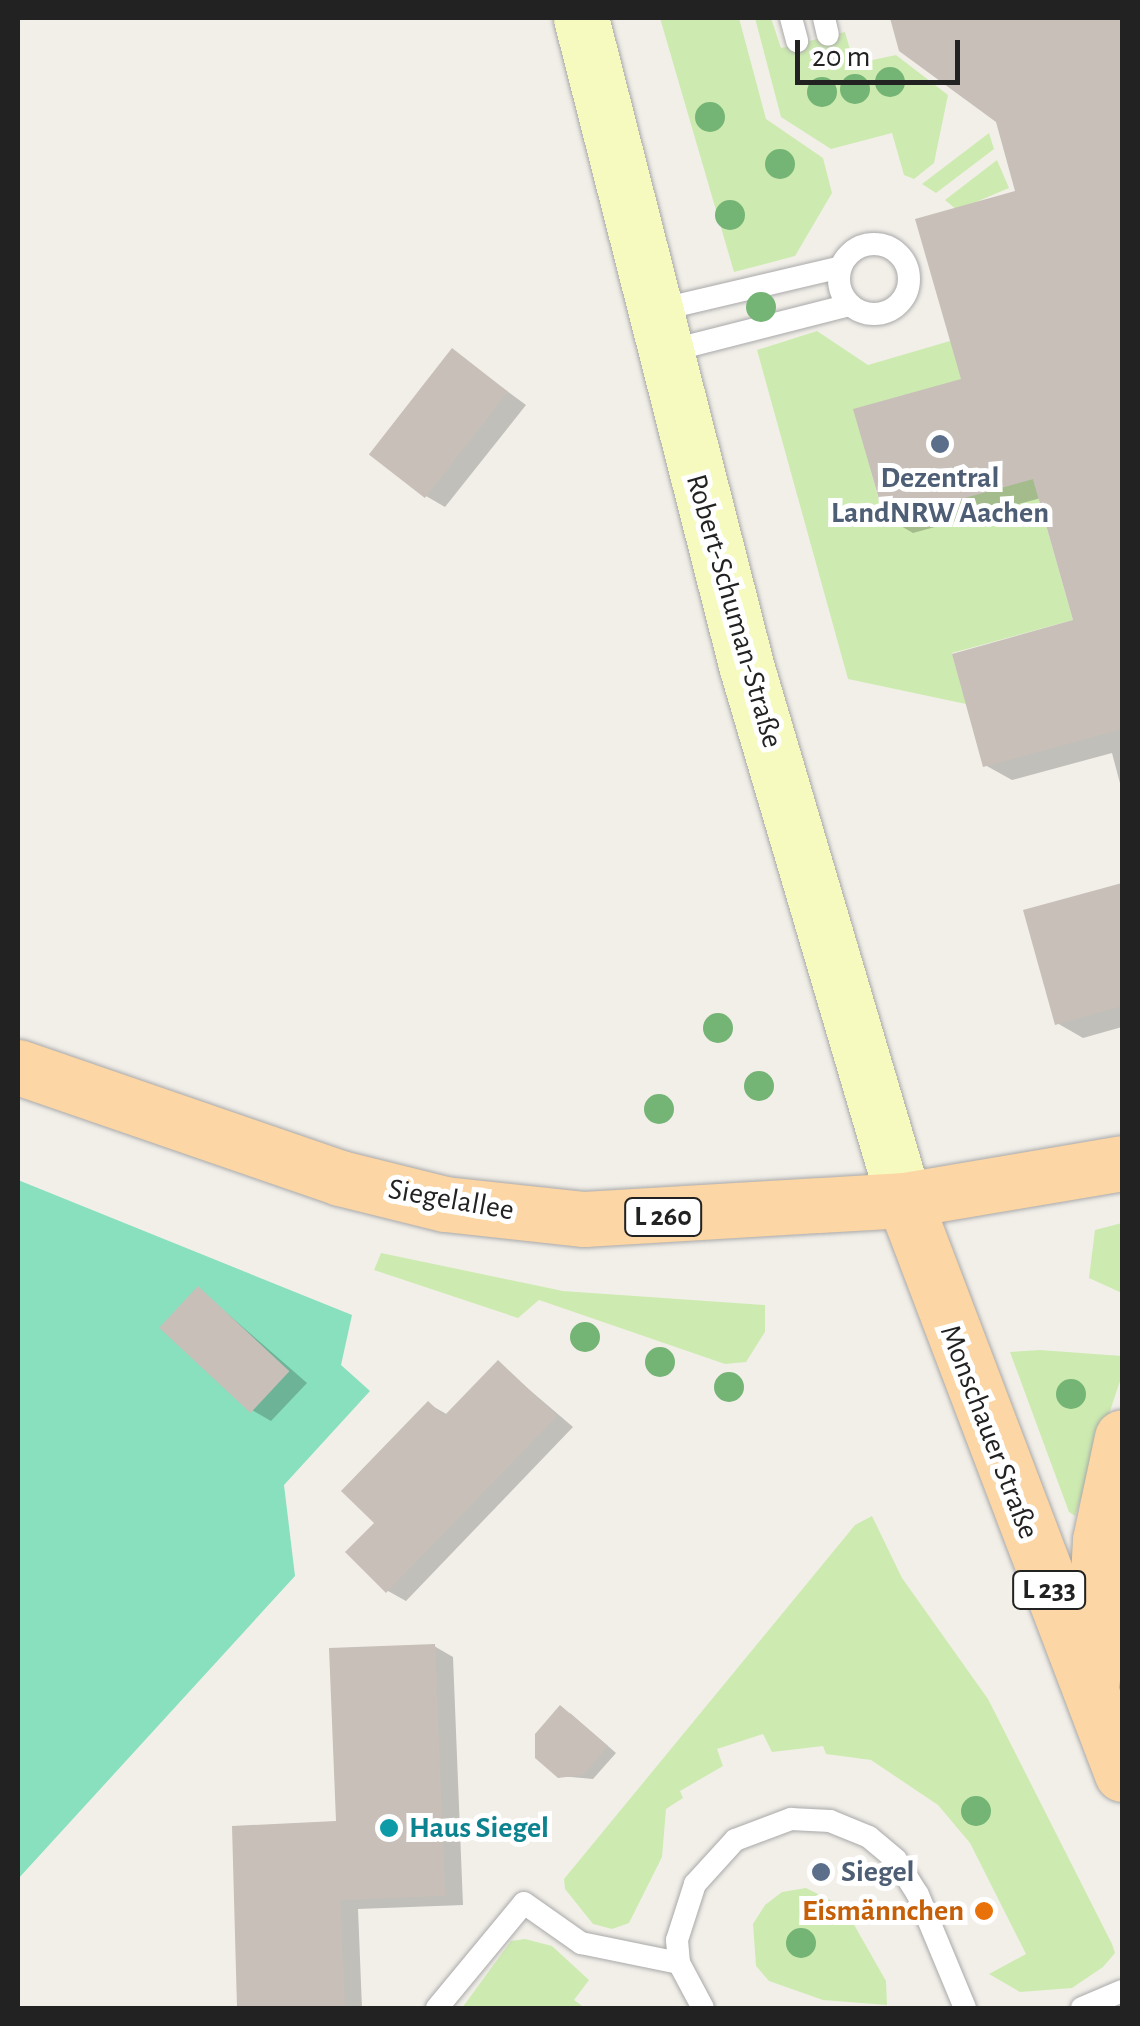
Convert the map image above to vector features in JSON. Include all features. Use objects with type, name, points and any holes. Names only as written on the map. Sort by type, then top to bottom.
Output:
[{"type":"main road","name":"Robert-Schuman-Straße","points":[[581,18],[657,332],[904,1200]]},
{"type":"main road","name":"Siegelallee","points":[[18,1067],[236,1146],[444,1204],[584,1219],[904,1200]]},
{"type":"main road","name":"L 260","points":[[904,1200],[1122,1163]]},
{"type":"main road","name":"Monschauer Straße","points":[[904,1200],[1122,1774]]},
{"type":"main road","points":[[1091,1697],[1100,1540],[1122,1437]]},
{"type":"lane","points":[[791,18],[797,41]]},
{"type":"lane","points":[[657,332],[850,305],[872,313],[894,308],[907,290],[908,268],[894,249],[871,244],[850,252],[841,267],[840,288],[850,305]]},
{"type":"lane","points":[[657,332],[841,267]]},
{"type":"lane","points":[[703,2008],[679,1962],[681,1918],[715,1858],[762,1825],[830,1821],[870,1837],[896,1860],[918,1895],[965,2008]]},
{"type":"lane","points":[[437,2008],[524,1903],[581,1943],[679,1962]]},
{"type":"lane","points":[[1082,2008],[1122,1991]]},
{"type":"green space","points":[[660,18],[739,18],[766,119],[823,158],[832,193],[795,256],[734,272]]},
{"type":"green space","points":[[755,18],[771,18],[781,48],[845,32],[854,64],[896,55],[948,95],[934,163],[914,179],[904,175],[892,133],[831,149],[781,117]]},
{"type":"green space","points":[[989,133],[994,149],[936,193],[922,184]]},
{"type":"green space","points":[[997,160],[1009,188],[957,210],[945,200]]},
{"type":"green space","points":[[817,331],[868,365],[967,336],[978,375],[854,409],[884,519],[1033,479],[1073,620],[952,653],[966,704],[848,679],[757,350]]},
{"type":"green space","points":[[18,1180],[352,1315],[341,1365],[370,1391],[284,1485],[295,1576],[18,1879]]},
{"type":"green space","points":[[1122,1223],[1122,1293],[1089,1278],[1095,1230]]},
{"type":"green space","points":[[381,1253],[563,1291],[765,1305],[765,1332],[746,1362],[725,1364],[539,1300],[518,1318],[374,1270]]},
{"type":"green space","points":[[1040,1350],[1122,1356],[1122,1375],[1075,1516],[1069,1512],[1010,1352]]},
{"type":"green space","points":[[872,1516],[902,1578],[988,1699],[1112,1944],[1115,1953],[1103,1967],[1072,1988],[1020,1992],[989,1974],[1026,1954],[970,1843],[938,1805],[871,1760],[826,1754],[823,1746],[772,1752],[763,1734],[717,1749],[723,1766],[680,1791],[683,1798],[666,1809],[662,1857],[629,1923],[612,1929],[593,1924],[565,1889],[564,1879],[855,1525]]},
{"type":"green space","points":[[806,1888],[844,1907],[886,1981],[887,2005],[823,2000],[769,1981],[756,1966],[753,1924],[765,1905],[782,1892]]},
{"type":"green space","points":[[525,1939],[552,1946],[589,1980],[574,2000],[585,2008],[462,2008],[511,1941]]},
{"type":"building","points":[[890,18],[1122,18],[1122,729],[983,767],[952,654],[1073,620],[1033,479],[885,520],[853,409],[961,379],[915,219],[1015,191],[996,122],[899,51]]},
{"type":"building","points":[[452,348],[508,392],[425,498],[369,454]]},
{"type":"building","points":[[1122,883],[1122,1006],[1055,1025],[1023,910]]},
{"type":"building","points":[[198,1286],[289,1371],[251,1413],[159,1328]]},
{"type":"building","points":[[498,1360],[557,1416],[386,1593],[345,1552],[374,1523],[341,1491],[428,1401],[444,1416]]},
{"type":"building","name":"Haus Siegel","points":[[435,1644],[445,1896],[340,1900],[345,2008],[237,2008],[232,1826],[336,1821],[329,1648]]},
{"type":"building","points":[[560,1705],[608,1746],[583,1775],[558,1778],[535,1758],[535,1734]]},
{"type":"place","name":"Dezentral LandNRW Aachen","points":[[940,444]]},
{"type":"place","name":"Haus Siegel","points":[[389,1828]]},
{"type":"place","name":"Siegel","points":[[821,1872]]},
{"type":"place","name":"Eismännchen","points":[[984,1911]]}]
